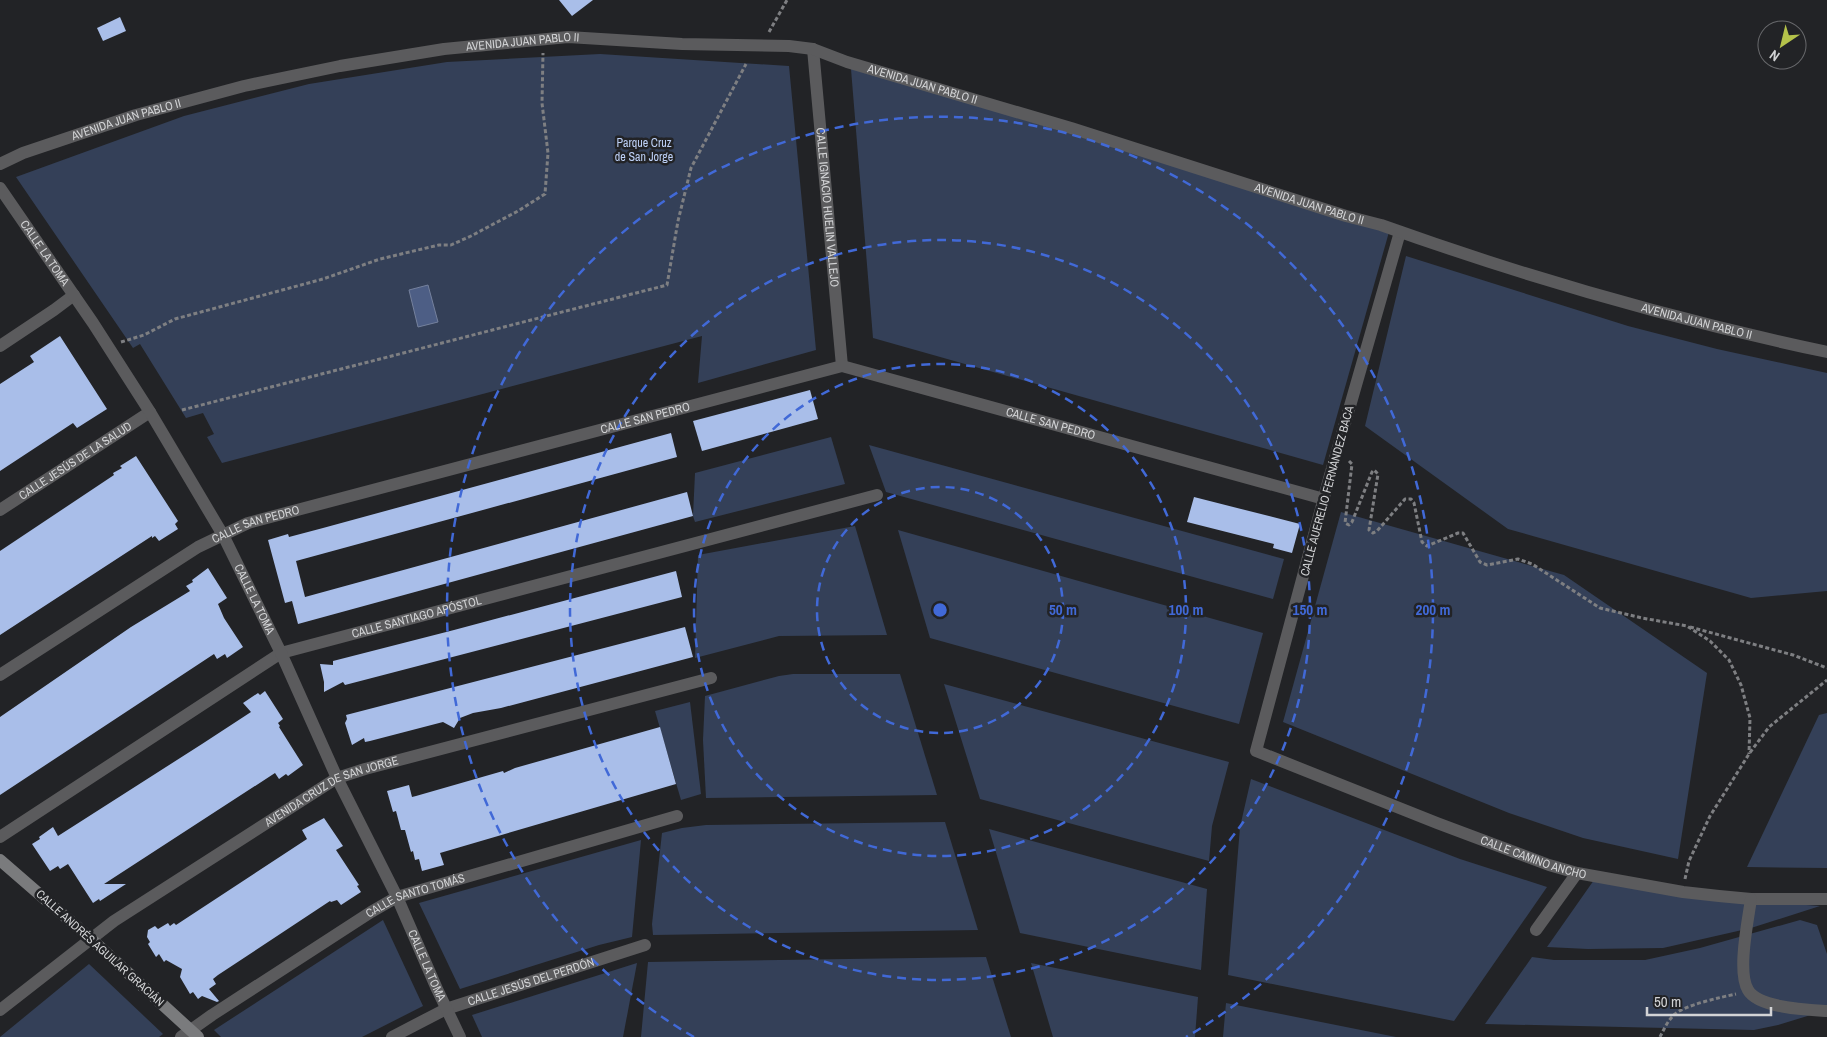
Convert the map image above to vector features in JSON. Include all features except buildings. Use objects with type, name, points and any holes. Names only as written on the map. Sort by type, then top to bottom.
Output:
[{"type":"main road","name":"CALLE ANDRÉS AGUILAR GRACIÁN","points":[[0,860],[91,939],[190,1034]]},
{"type":"street","name":"AVENIDA JUAN PABLO II","points":[[0,164],[23,153],[136,115],[244,86],[340,66],[444,48],[568,38],[682,44],[789,46],[813,49],[847,62],[1071,128],[1598,295],[1698,322],[1827,352]]},
{"type":"street","name":"CALLE IGNACIO HUELIN VALLEJO","points":[[813,49],[842,366]]},
{"type":"street","name":"CALLE LA TOMA","points":[[0,188],[108,346],[150,412],[223,535],[281,653],[337,778],[398,897],[460,1037]]},
{"type":"street","name":"CALLE AUERELIO FERNÁNDEZ BACA","points":[[1256,751],[1324,499],[1400,232]]},
{"type":"street","points":[[0,346],[74,295]]},
{"type":"street","name":"CALLE SAN PEDRO","points":[[0,675],[198,547],[258,521],[842,366],[1324,499]]},
{"type":"street","name":"CALLE JESÚS DE LA SALUD","points":[[0,510],[150,412]]},
{"type":"street","name":"CALLE SANTIAGO APÓSTOL","points":[[0,837],[281,653],[877,495]]},
{"type":"street","name":"AVENIDA CRUZ DE SAN JORGE","points":[[0,1010],[122,915],[337,778],[711,678]]},
{"type":"street","name":"CALLE CAMINO ANCHO","points":[[1256,751],[1437,823],[1549,865],[1577,873],[1683,892],[1751,899],[1827,899]]},
{"type":"street","name":"CALLE SANTO TOMÁS","points":[[190,1034],[371,912],[398,897],[677,816]]},
{"type":"street","points":[[1536,930],[1577,873]]},
{"type":"street","points":[[1751,899],[1743,979],[1748,992],[1760,1000],[1779,1006],[1827,1011]]},
{"type":"street","name":"CALLE JESÚS DEL PERDÓN","points":[[392,1037],[446,1009],[645,945]]},
{"type":"path","points":[[762,45],[787,0]]},
{"type":"path","points":[[108,346],[144,335],[175,319],[323,279],[380,259],[439,245],[451,245],[518,211],[545,194],[548,153],[542,103],[543,40]]},
{"type":"path","points":[[182,410],[667,285],[678,221],[691,168],[746,64]]},
{"type":"path","points":[[1336,458],[1349,461],[1352,464],[1345,523],[1349,525],[1374,470],[1378,474],[1369,530],[1373,533],[1377,531],[1405,499],[1411,499],[1414,503],[1422,542],[1427,546],[1458,532],[1463,533],[1480,562],[1487,565],[1518,559],[1532,564],[1600,608],[1687,626],[1793,655],[1827,668]]},
{"type":"path","points":[[1687,626],[1710,641],[1729,660],[1741,685],[1750,718],[1750,754]]},
{"type":"path","points":[[1683,892],[1689,860],[1710,816],[1750,754],[1769,727],[1827,680]]},
{"type":"path","points":[[1660,1037],[1677,1012],[1719,997],[1748,992]]},
{"type":"green space","name":"Parque Cruz de San Jorge","points":[[600,54],[789,66],[816,350],[698,383],[702,336],[222,463],[207,437],[214,434],[203,413],[186,418],[140,344],[133,348],[16,177],[184,116],[309,84],[447,62]]},
{"type":"green space","points":[[853,67],[1389,232],[1323,465],[873,338],[851,69]]},
{"type":"green space","points":[[1406,256],[1628,326],[1717,349],[1827,373],[1827,591],[1751,598],[1508,529],[1365,426]]},
{"type":"green space","points":[[831,437],[845,484],[695,522],[693,516],[695,473]]},
{"type":"green space","points":[[869,445],[1284,559],[1273,599],[886,492]]},
{"type":"green space","points":[[1341,512],[1564,575],[1707,673],[1678,859],[1583,838],[1509,813],[1283,722]]},
{"type":"green space","points":[[855,526],[887,635],[779,636],[695,658],[698,555]]},
{"type":"green space","points":[[898,530],[1263,633],[1239,724],[930,638]]},
{"type":"green space","points":[[793,674],[900,674],[937,795],[706,798],[703,740],[705,696]]},
{"type":"green space","points":[[944,684],[1229,762],[1212,826],[1209,861],[980,799]]},
{"type":"green space","points":[[690,702],[701,794],[681,800],[655,711]]},
{"type":"green space","points":[[1827,713],[1827,868],[1747,867],[1819,715]]},
{"type":"green space","points":[[1251,779],[1460,859],[1547,887],[1454,1021],[1228,975],[1240,827]]},
{"type":"green space","points":[[945,822],[978,930],[653,935],[652,924],[662,833],[706,825]]},
{"type":"green space","points":[[989,829],[1207,889],[1201,970],[1020,933]]},
{"type":"green space","points":[[641,840],[632,937],[599,945],[460,989],[419,903]]},
{"type":"green space","points":[[1594,880],[1820,906],[1751,928],[1663,948],[1588,949],[1547,947]]},
{"type":"green space","points":[[383,920],[423,1006],[362,1037],[221,1037],[214,1030]]},
{"type":"green space","points":[[1800,920],[1817,925],[1827,954],[1827,1010],[1778,1025],[1754,1030],[1485,1024],[1532,957],[1554,960],[1645,960],[1700,948]]},
{"type":"green space","points":[[986,957],[1011,1037],[641,1037],[648,962]]},
{"type":"green space","points":[[637,963],[623,1037],[482,1037],[472,1015]]},
{"type":"green space","points":[[1031,963],[1198,997],[1195,1037],[1053,1037]]},
{"type":"green space","points":[[89,964],[163,1034],[159,1037],[0,1037]]},
{"type":"green space","points":[[1226,1003],[1396,1037],[1223,1037]]},
{"type":"shaded area","points":[[428,285],[438,322],[418,327],[409,290]]}]
